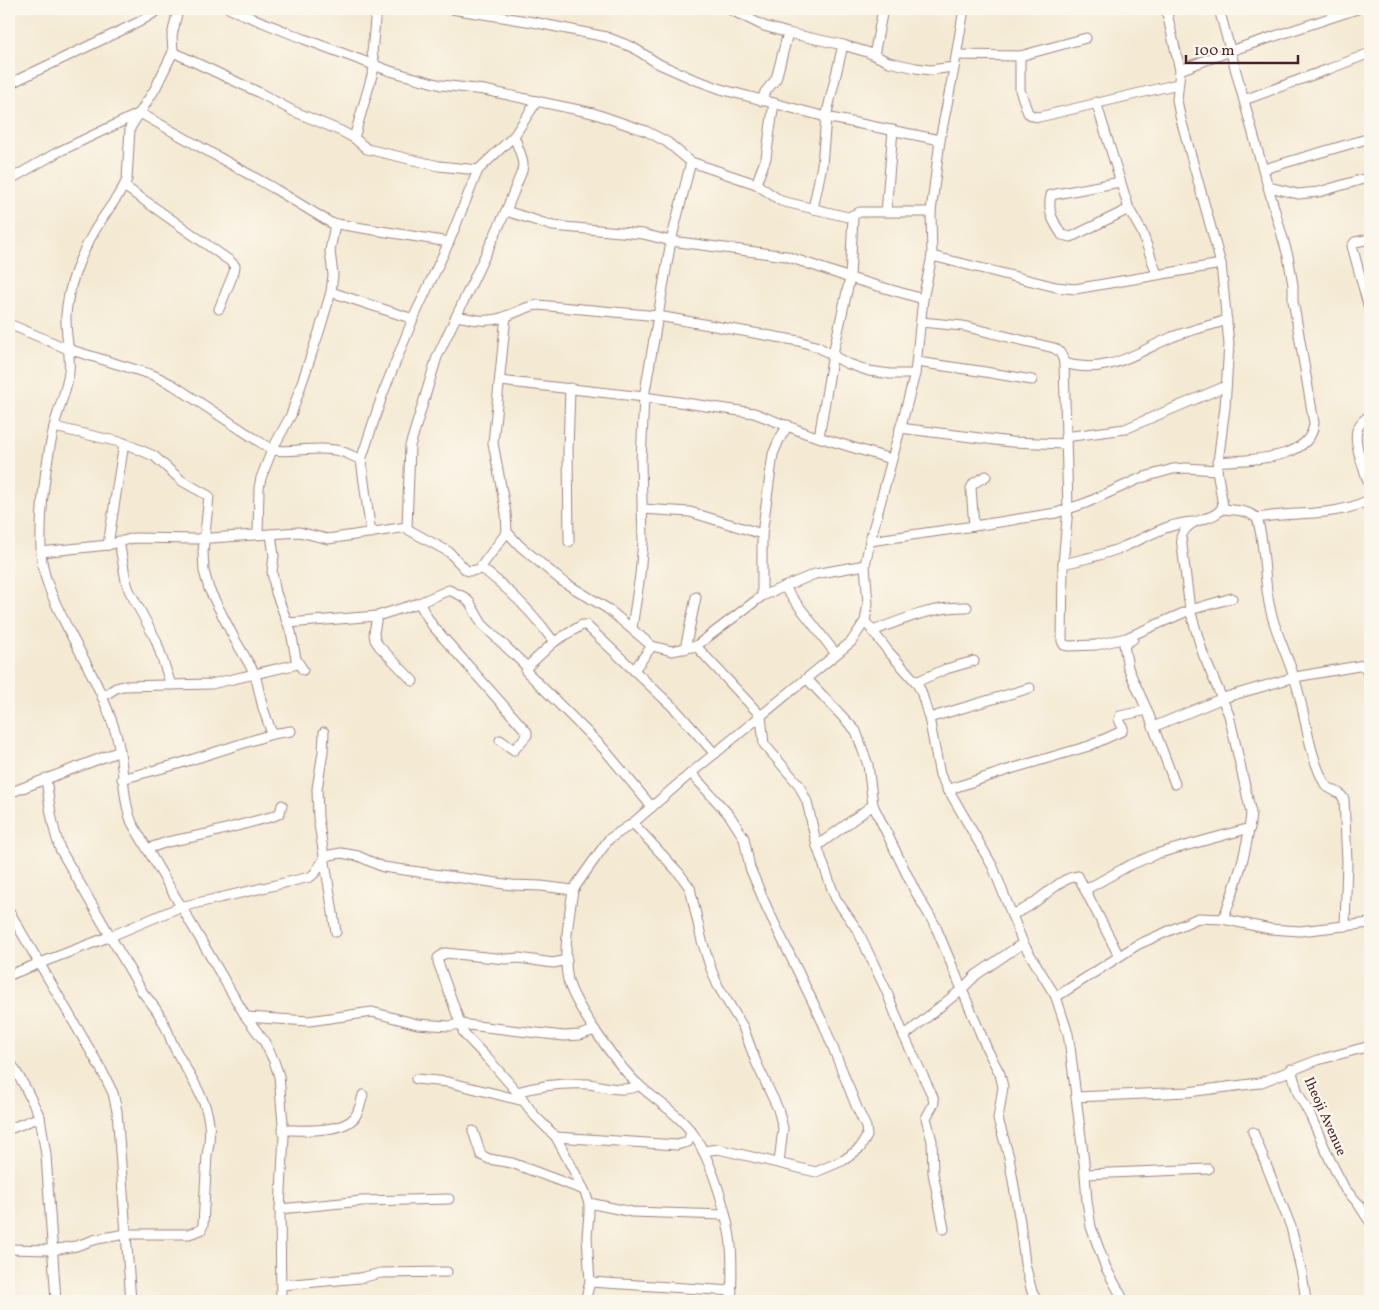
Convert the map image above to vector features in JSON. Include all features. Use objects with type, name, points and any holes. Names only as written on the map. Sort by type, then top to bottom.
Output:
[{"type":"street","points":[[9,84],[139,22],[160,9]]},
{"type":"street","points":[[178,9],[172,36],[173,52],[155,89],[130,128],[128,171],[124,186],[95,230],[76,267],[66,314],[69,373],[54,427],[47,463],[41,508],[41,552],[44,571],[52,597],[102,697],[116,734],[128,813],[132,824],[246,1017],[264,1040],[279,1076],[283,1130],[280,1209],[281,1301]]},
{"type":"street","points":[[230,9],[304,40],[375,65],[441,85],[484,90],[537,101],[593,114],[646,132],[667,142],[690,162],[756,184],[781,201],[848,218],[860,212],[931,212]]},
{"type":"street","points":[[354,138],[375,65],[372,53],[376,9]]},
{"type":"street","points":[[451,9],[533,22],[606,38],[632,47],[660,64],[693,79],[762,101],[826,117],[940,140]]},
{"type":"street","points":[[729,9],[764,26],[843,45],[874,55],[881,60],[930,70],[954,67]]},
{"type":"street","points":[[874,55],[883,9]]},
{"type":"street","points":[[731,1301],[730,1238],[714,1177],[703,1151],[692,1132],[666,1105],[638,1086],[595,1030],[570,984],[566,960],[573,890],[609,839],[634,823],[691,773],[851,642],[865,621],[868,604],[865,565],[917,362],[923,299],[932,256],[931,212],[940,140],[957,55],[962,9]]},
{"type":"street","points":[[1166,9],[1180,70],[1178,84],[1180,116],[1222,264],[1229,344],[1224,416],[1217,466],[1223,503],[1222,509]]},
{"type":"street","points":[[870,541],[1046,515],[1086,503],[1141,478],[1162,472],[1217,466],[1285,454],[1302,446],[1310,436],[1314,428],[1293,301],[1293,285],[1288,256],[1219,9]]},
{"type":"street","points":[[1180,70],[1230,51],[1357,9]]},
{"type":"street","points":[[762,101],[765,92],[776,80],[788,33]]},
{"type":"street","points":[[957,55],[1020,56],[1086,38]]},
{"type":"street","points":[[813,209],[822,165],[826,117],[843,45]]},
{"type":"street","points":[[173,52],[258,92],[293,111],[354,138],[374,152],[439,166],[478,170]]},
{"type":"street","points":[[1244,100],[1370,53]]},
{"type":"street","points":[[1020,56],[1020,90],[1028,113],[1033,116],[1039,117],[1178,84]]},
{"type":"street","points":[[371,533],[361,460],[383,392],[412,320],[449,242],[478,170],[514,136],[537,101]]},
{"type":"street","points":[[1096,102],[1129,209],[1142,232],[1156,274]]},
{"type":"street","points":[[756,184],[766,158],[774,104]]},
{"type":"street","points":[[9,180],[58,152],[140,112]]},
{"type":"street","points":[[140,112],[335,224],[449,242]]},
{"type":"street","points":[[886,212],[893,130]]},
{"type":"street","points":[[507,532],[480,568],[472,571],[466,570],[449,552],[409,530],[407,527],[408,467],[410,446],[437,357],[506,211],[522,171],[523,164],[514,136]]},
{"type":"street","points":[[1264,169],[1370,138]]},
{"type":"street","points":[[632,628],[643,541],[641,462],[644,397],[672,241],[690,162]]},
{"type":"street","points":[[1269,186],[1298,194],[1319,192],[1370,177]]},
{"type":"street","points":[[1120,182],[1051,194],[1049,206],[1052,219],[1062,236],[1071,237],[1129,209]]},
{"type":"street","points":[[124,186],[235,266],[220,309]]},
{"type":"street","points":[[506,211],[552,226],[643,234],[672,241],[786,256],[850,278],[923,299]]},
{"type":"street","points":[[819,438],[833,354],[850,278],[853,216]]},
{"type":"street","points":[[258,534],[259,488],[272,450],[291,415],[331,292],[333,275],[330,251],[335,224]]},
{"type":"street","points":[[1370,239],[1356,242],[1352,246],[1370,312]]},
{"type":"street","points":[[932,256],[1048,285],[1075,289],[1222,264]]},
{"type":"street","points":[[331,292],[412,320]]},
{"type":"street","points":[[457,316],[491,320],[529,306],[538,305],[658,316],[799,341],[833,354],[846,363],[869,371],[890,374],[915,374]]},
{"type":"street","points":[[506,316],[492,443],[506,513],[507,532],[527,552],[562,581],[608,609],[652,646],[672,651],[685,650],[696,646],[762,596],[815,574],[865,565]]},
{"type":"street","points":[[1064,363],[1075,366],[1094,367],[1113,364],[1173,337],[1227,320]]},
{"type":"street","points":[[921,322],[963,326],[1060,351],[1064,363],[1068,508],[1063,564],[1063,643],[1067,646],[1110,643],[1136,634],[1190,610],[1232,598]]},
{"type":"street","points":[[9,324],[68,349],[128,366],[166,381],[272,450],[284,452],[334,449],[346,452],[361,460]]},
{"type":"street","points":[[917,362],[1032,380]]},
{"type":"street","points":[[500,381],[644,397],[754,413],[819,438],[891,459]]},
{"type":"street","points":[[900,428],[1011,442],[1065,440],[1125,429],[1226,386]]},
{"type":"street","points":[[569,542],[568,449],[570,388]]},
{"type":"street","points":[[1370,415],[1357,430],[1357,443],[1370,488]]},
{"type":"street","points":[[762,596],[762,534],[773,454],[778,440],[788,425]]},
{"type":"street","points":[[54,427],[124,443],[154,456],[182,480],[209,496],[203,552],[204,571],[209,589],[255,674],[262,708],[272,734]]},
{"type":"street","points":[[108,544],[124,443]]},
{"type":"street","points":[[974,526],[971,488],[974,483],[986,476]]},
{"type":"street","points":[[1258,518],[1276,514],[1322,512],[1349,508],[1370,499]]},
{"type":"street","points":[[642,509],[690,512],[762,534]]},
{"type":"street","points":[[1063,564],[1108,553],[1168,526],[1192,522],[1211,516],[1222,509],[1241,510],[1251,513],[1258,518],[1264,546],[1266,586],[1270,609],[1276,631],[1295,677],[1313,752],[1326,786],[1340,794],[1344,799],[1347,861],[1345,926]]},
{"type":"street","points":[[1192,522],[1184,530],[1181,537],[1190,610],[1203,654],[1229,715],[1251,813],[1250,828],[1242,866],[1223,919]]},
{"type":"street","points":[[41,552],[108,544],[134,538],[205,538],[304,532],[328,539],[407,527]]},
{"type":"street","points":[[102,697],[123,686],[211,684],[255,674],[300,667],[288,623],[276,593],[272,572],[274,556],[271,534]]},
{"type":"street","points":[[119,541],[129,590],[156,640],[172,685]]},
{"type":"street","points":[[480,568],[505,586],[540,622],[554,642]]},
{"type":"street","points":[[784,587],[836,654]]},
{"type":"street","points":[[288,623],[377,616],[419,603],[445,590],[453,590],[470,603],[482,624],[527,667],[526,671],[604,749],[652,807]]},
{"type":"street","points":[[685,650],[696,596]]},
{"type":"street","points":[[419,603],[432,625],[527,732],[514,750],[500,740]]},
{"type":"street","points":[[873,631],[901,620],[951,606],[967,607]]},
{"type":"street","points":[[377,616],[375,640],[413,681]]},
{"type":"street","points":[[865,621],[888,651],[916,682],[921,691],[929,718],[938,769],[947,790],[993,867],[1023,943],[1056,997],[1068,1034],[1086,1174],[1086,1201],[1091,1227],[1106,1268],[1124,1301]]},
{"type":"street","points":[[527,667],[554,642],[582,625],[586,625],[676,710],[715,754]]},
{"type":"street","points":[[1136,634],[1133,640],[1124,645],[1128,668],[1147,710],[1175,784]]},
{"type":"street","points":[[634,670],[652,646]]},
{"type":"street","points":[[696,646],[761,716],[764,744],[799,785],[804,794],[817,846],[836,899],[858,931],[934,1099],[926,1118],[932,1141],[933,1172],[944,1229]]},
{"type":"street","points":[[916,682],[946,668],[974,661]]},
{"type":"street","points":[[1153,727],[1223,698],[1295,677],[1367,665],[1370,679]]},
{"type":"street","points":[[807,679],[856,731],[868,765],[873,805],[915,891],[935,925],[1003,1085],[998,1119],[1009,1157],[1025,1264],[1032,1292],[1037,1301]]},
{"type":"street","points":[[929,718],[1030,688]]},
{"type":"street","points":[[947,790],[1089,746],[1122,731],[1123,728],[1119,720],[1120,716],[1147,710]]},
{"type":"street","points":[[122,779],[178,764],[272,734],[291,731]]},
{"type":"street","points":[[324,732],[317,790],[318,818],[336,932]]},
{"type":"street","points":[[9,793],[120,751]]},
{"type":"street","points":[[691,773],[730,816],[744,838],[750,868],[767,908],[824,1025],[866,1127],[866,1136],[860,1148],[844,1160],[816,1172],[718,1149],[703,1151]]},
{"type":"street","points":[[9,1249],[52,1250],[126,1234],[189,1234],[201,1230],[204,1225],[211,1129],[207,1107],[174,1048],[157,1010],[143,993],[60,849],[54,833],[46,778]]},
{"type":"street","points":[[147,848],[274,816],[280,813],[282,805]]},
{"type":"street","points":[[817,846],[873,805]]},
{"type":"street","points":[[634,823],[690,888],[702,941],[711,969],[718,986],[743,1027],[756,1062],[778,1109],[782,1128],[779,1164]]},
{"type":"street","points":[[1085,890],[1128,866],[1156,854],[1250,828]]},
{"type":"street","points":[[9,975],[180,907],[310,877],[324,859],[334,854],[349,853],[384,867],[512,885],[573,890]]},
{"type":"street","points":[[1011,914],[1026,909],[1047,892],[1076,875],[1080,877],[1119,956]]},
{"type":"street","points":[[9,911],[113,1093],[118,1111],[131,1301]]},
{"type":"street","points":[[1056,997],[1137,945],[1198,918],[1223,919],[1270,929],[1308,931],[1370,923]]},
{"type":"street","points":[[904,1036],[962,990],[976,975],[1023,943]]},
{"type":"street","points":[[566,960],[553,963],[519,958],[506,959],[453,953],[441,955],[438,958],[464,1034],[517,1092],[535,1116],[556,1137],[584,1190],[588,1203],[587,1238],[590,1282],[585,1301]]},
{"type":"street","points":[[246,1017],[309,1021],[372,1012],[417,1024],[450,1026],[459,1024],[564,1036],[580,1035],[595,1030]]},
{"type":"street","points":[[1076,1097],[1188,1092],[1259,1083],[1291,1069],[1370,1046]]},
{"type":"street","points":[[9,1060],[40,1117],[46,1154],[56,1301]]},
{"type":"street","name":"Iheoji Avenue","points":[[1291,1069],[1298,1093],[1331,1162],[1345,1189],[1357,1202],[1370,1222]]},
{"type":"street","points":[[416,1079],[448,1082],[524,1101]]},
{"type":"street","points":[[517,1092],[541,1086],[560,1084],[589,1084],[625,1089],[638,1086]]},
{"type":"street","points":[[283,1130],[329,1129],[345,1125],[358,1113],[363,1096]]},
{"type":"street","points":[[9,1129],[40,1117]]},
{"type":"street","points":[[473,1131],[481,1155],[490,1159],[512,1163],[584,1190]]},
{"type":"street","points":[[556,1137],[677,1145],[688,1142],[692,1132]]},
{"type":"street","points":[[1253,1132],[1291,1227],[1306,1301]]},
{"type":"street","points":[[1086,1174],[1208,1169]]},
{"type":"street","points":[[280,1209],[362,1201],[449,1199]]},
{"type":"street","points":[[588,1203],[632,1212],[724,1215]]},
{"type":"street","points":[[282,1284],[360,1278],[381,1273],[447,1272]]},
{"type":"street","points":[[590,1282],[732,1291]]}]
